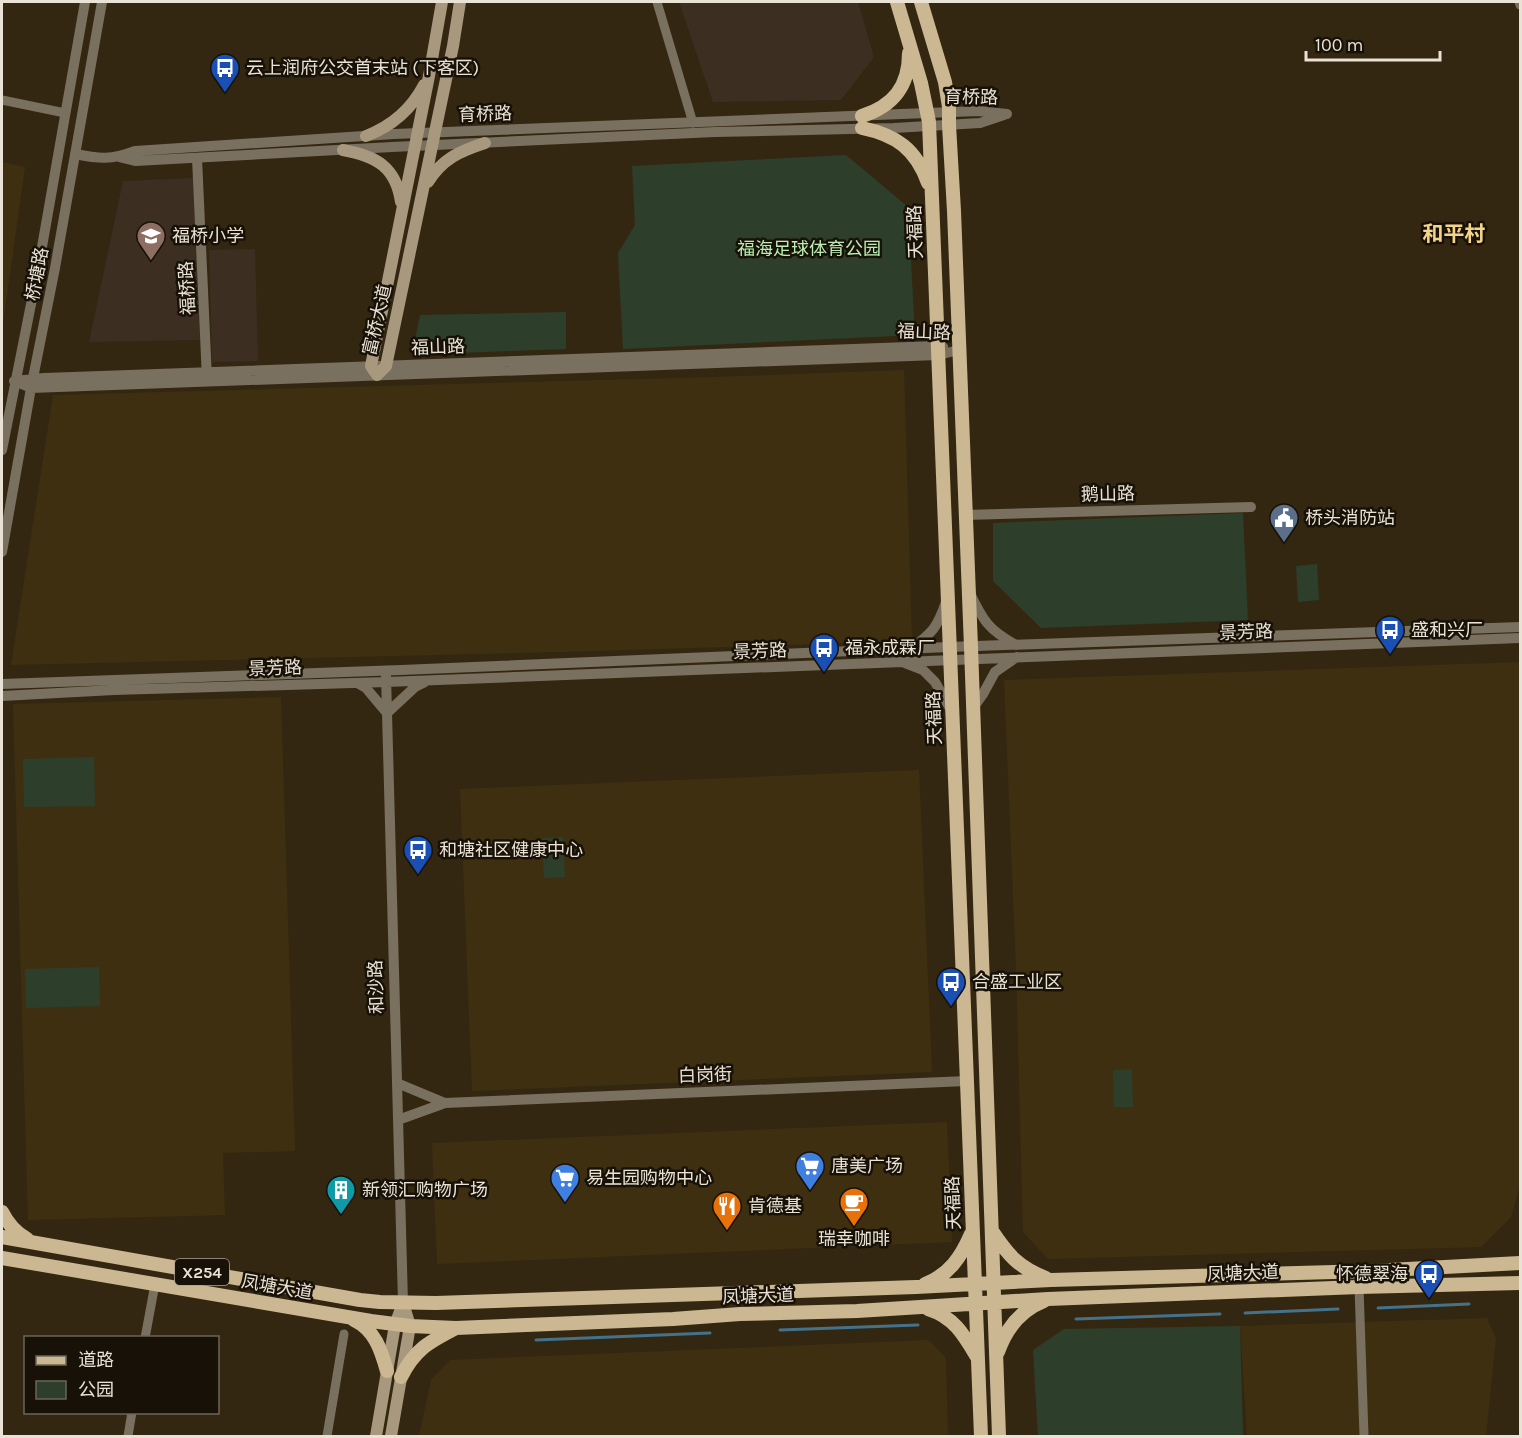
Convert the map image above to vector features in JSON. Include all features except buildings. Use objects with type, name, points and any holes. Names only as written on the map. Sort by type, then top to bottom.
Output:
[{"type":"main road","name":"富桥大道","points":[[374,371],[442,2]]},
{"type":"main road","name":"富桥大道","points":[[374,371],[386,366],[457,28],[460,2]]},
{"type":"main road","name":"天福路","points":[[897,2],[921,83],[928,119],[981,1437]]},
{"type":"main road","name":"天福路","points":[[921,2],[945,82],[949,118],[999,1437]]},
{"type":"main road","points":[[908,39],[907,70],[897,95],[862,122],[889,136],[914,156],[924,171],[932,201]]},
{"type":"main road","points":[[366,136],[389,126],[407,110],[420,94],[429,76]]},
{"type":"main road","points":[[423,191],[434,171],[444,162],[468,148],[485,142]]},
{"type":"main road","points":[[343,150],[361,153],[384,165],[398,186],[401,217]]},
{"type":"main road","points":[[2,1212],[19,1235],[35,1243]]},
{"type":"main road","points":[[916,1287],[937,1278],[953,1266],[961,1256],[973,1229]]},
{"type":"main road","points":[[991,1229],[1017,1263],[1051,1280]]},
{"type":"main road","name":"凤塘大道","points":[[2,1237],[360,1300],[404,1303],[1370,1271],[1521,1263]]},
{"type":"main road","name":"凤塘大道","points":[[2,1258],[346,1317],[410,1326],[456,1328],[740,1314],[857,1311],[1048,1299],[1521,1283]]},
{"type":"main road","points":[[996,1356],[1003,1339],[1019,1318],[1028,1309],[1048,1299]]},
{"type":"main road","name":"和沙路","points":[[376,1437],[395,1324],[404,1303]]},
{"type":"main road","name":"和沙路","points":[[391,1437],[410,1326],[404,1303]]},
{"type":"main road","points":[[911,1307],[929,1309],[948,1318],[957,1327],[978,1359]]},
{"type":"main road","name":"X254","points":[[346,1317],[360,1323],[370,1332],[381,1350],[387,1371]]},
{"type":"main road","points":[[401,1377],[414,1355],[436,1338],[456,1328]]},
{"type":"street","name":"桥塘路","points":[[2,450],[39,264],[85,2]]},
{"type":"street","name":"桥塘路","points":[[2,552],[32,383],[56,268],[102,2]]},
{"type":"street","points":[[657,2],[693,123]]},
{"type":"street","points":[[439,25],[457,28]]},
{"type":"street","points":[[2,100],[65,113]]},
{"type":"street","name":"育桥路","points":[[75,154],[105,159],[135,151],[366,136],[485,142],[715,132],[949,118]]},
{"type":"street","name":"育桥路","points":[[434,139],[693,123],[862,122]]},
{"type":"street","name":"育桥路","points":[[119,157],[135,161],[343,150],[417,139]]},
{"type":"street","name":"福桥路","points":[[197,158],[207,377]]},
{"type":"street","name":"福山路","points":[[14,381],[32,383],[959,350]]},
{"type":"street","name":"福山路","points":[[386,366],[937,351]]},
{"type":"street","name":"鹅山路","points":[[965,514],[1251,507]]},
{"type":"street","points":[[968,589],[984,620],[1017,651],[995,672],[973,708]]},
{"type":"street","points":[[911,649],[930,634],[940,619],[947,598]]},
{"type":"street","name":"景芳路","points":[[1017,651],[1521,627]]},
{"type":"street","name":"景芳路","points":[[2,696],[357,682],[386,676],[428,680],[902,661],[949,653],[971,652],[1521,638]]},
{"type":"street","name":"景芳路","points":[[2,684],[386,676],[911,649],[949,653]]},
{"type":"street","points":[[902,661],[923,670],[935,682],[951,710]]},
{"type":"street","name":"和沙路","points":[[386,676],[404,1303]]},
{"type":"street","points":[[357,682],[366,688],[387,713],[414,687],[428,680]]},
{"type":"street","name":"白岗街","points":[[444,1103],[967,1081]]},
{"type":"street","points":[[397,1083],[444,1103]]},
{"type":"street","points":[[398,1120],[444,1103]]},
{"type":"street","points":[[146,1336],[155,1284]]},
{"type":"street","points":[[1359,1287],[1364,1437]]},
{"type":"street","points":[[327,1437],[345,1334]]},
{"type":"street","points":[[128,1437],[132,1414]]},
{"type":"shaded area","points":[[679,2],[858,2],[874,57],[841,100],[713,102]]},
{"type":"shaded area","points":[[2,162],[25,167],[2,331]]},
{"type":"shaded area","name":"福桥小学","points":[[193,178],[200,340],[89,342],[123,181]]},
{"type":"shaded area","points":[[255,249],[258,361],[212,362],[209,250]]},
{"type":"shaded area","points":[[904,370],[912,641],[11,665],[53,395]]},
{"type":"shaded area","points":[[1520,662],[1520,1185],[1511,1217],[1481,1247],[1048,1259],[1023,1232],[1016,968],[1004,680]]},
{"type":"shaded area","points":[[281,697],[295,1151],[223,1153],[225,1215],[28,1220],[13,704]]},
{"type":"shaded area","points":[[919,770],[932,1072],[472,1091],[460,789]]},
{"type":"shaded area","points":[[947,1122],[952,1242],[437,1264],[432,1143]]},
{"type":"shaded area","points":[[1487,1318],[1496,1338],[1486,1436],[1247,1436],[1240,1326]]},
{"type":"shaded area","points":[[929,1340],[946,1358],[948,1436],[419,1436],[431,1380],[450,1360]]},
{"type":"green space","name":"福海足球体育公园","points":[[846,155],[908,207],[915,335],[623,349],[618,253],[635,225],[632,166]]},
{"type":"green space","points":[[566,312],[566,349],[427,354],[415,340],[420,315]]},
{"type":"green space","points":[[1243,513],[1248,620],[1041,628],[993,581],[993,523]]},
{"type":"green space","points":[[1317,564],[1319,600],[1298,602],[1296,566]]},
{"type":"green space","points":[[94,757],[95,806],[24,807],[23,759]]},
{"type":"green space","points":[[563,837],[565,877],[544,878],[542,838]]},
{"type":"green space","points":[[99,967],[100,1006],[26,1008],[25,969]]},
{"type":"green space","points":[[1132,1069],[1133,1107],[1114,1107],[1113,1070]]},
{"type":"green space","points":[[1240,1326],[1243,1436],[1038,1436],[1033,1350],[1064,1329]]},
{"type":"waterway","points":[[1378,1308],[1469,1304]]},
{"type":"waterway","points":[[1245,1313],[1338,1309]]},
{"type":"waterway","points":[[1076,1319],[1220,1314]]},
{"type":"waterway","points":[[780,1330],[918,1325]]},
{"type":"waterway","points":[[536,1340],[710,1333]]},
{"type":"place","name":"云上润府公交首末站 (下客区)","points":[[225,94]]},
{"type":"place","name":"福桥小学","points":[[151,262]]},
{"type":"place","name":"桥头消防站","points":[[1284,544]]},
{"type":"place","name":"盛和兴厂","points":[[1390,656]]},
{"type":"place","name":"福永成霖厂","points":[[824,674]]},
{"type":"place","name":"和塘社区健康中心","points":[[418,876]]},
{"type":"place","name":"合盛工业区","points":[[951,1008]]},
{"type":"place","name":"唐美广场","points":[[810,1192]]},
{"type":"place","name":"易生园购物中心","points":[[565,1204]]},
{"type":"place","name":"新领汇购物广场","points":[[341,1216]]},
{"type":"place","name":"瑞幸咖啡","points":[[854,1228]]},
{"type":"place","name":"肯德基","points":[[727,1232]]},
{"type":"place","name":"怀德翠海","points":[[1429,1300]]},
{"type":"district","name":"和平村","points":[[1454,234]]}]
